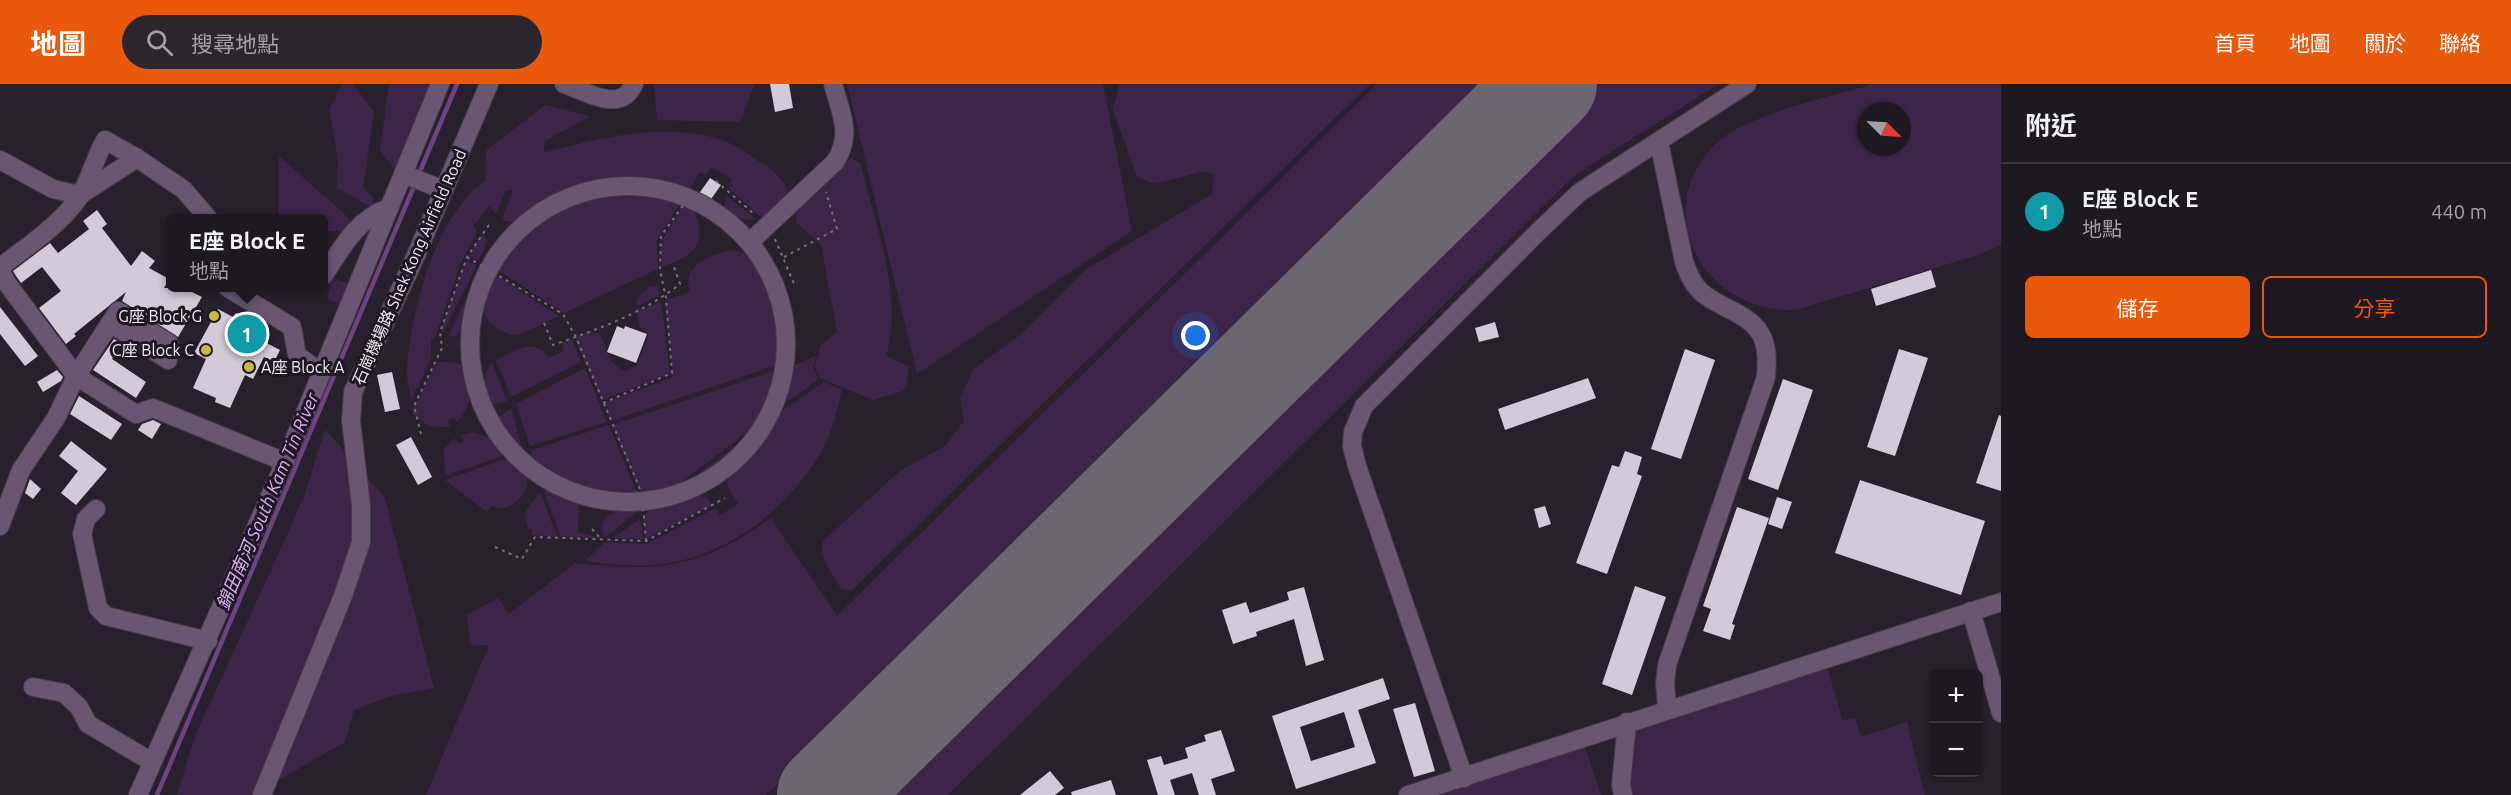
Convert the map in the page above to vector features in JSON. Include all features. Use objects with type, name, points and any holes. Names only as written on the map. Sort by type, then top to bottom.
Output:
[{"type":"street","points":[[138,795],[208,641],[285,462],[440,84]]},
{"type":"street","name":"石崗機場路 Shek Kong Airfield Road","points":[[262,795],[343,596],[361,542],[361,505],[351,421],[353,392],[417,253],[489,84]]},
{"type":"street","points":[[564,84],[609,100],[620,100],[630,93],[634,84]]},
{"type":"street","points":[[750,242],[821,174],[844,148],[846,134],[833,84]]},
{"type":"street","points":[[1464,778],[1357,466],[1352,446],[1354,426],[1374,395],[1580,192],[1747,84]]},
{"type":"street","points":[[80,195],[105,140],[137,158],[184,190],[204,214]]},
{"type":"street","points":[[1659,142],[1684,262],[1691,280],[1712,301],[1757,328],[1763,337],[1767,360],[1766,377],[1667,665],[1665,682],[1667,709]]},
{"type":"street","points":[[137,158],[80,195],[48,229],[0,268],[6,282],[76,376],[136,414],[153,408],[285,462]]},
{"type":"street","points":[[0,160],[53,189],[80,195]]},
{"type":"street","points":[[403,174],[444,190]]},
{"type":"street","points":[[634,185],[671,191],[689,197],[722,216],[750,242],[771,274],[784,320],[784,368],[774,405],[755,438],[736,459],[714,477],[679,494],[642,502],[604,501],[558,486],[519,459],[495,430],[479,396],[470,352],[476,301],[489,269],[501,250],[528,222],[543,210],[577,194],[615,186],[634,185]]},
{"type":"street","points":[[328,269],[348,237],[362,223],[389,207]]},
{"type":"street","points":[[235,292],[292,327],[297,355],[320,372]]},
{"type":"street","points":[[0,526],[21,470],[56,418],[76,376],[114,317],[168,352]]},
{"type":"street","points":[[96,509],[86,519],[82,534],[98,608],[106,616],[208,641]]},
{"type":"street","points":[[1408,795],[2001,602]]},
{"type":"street","points":[[1971,611],[2001,713]]},
{"type":"street","points":[[33,687],[64,693],[79,708],[88,724],[152,762]]},
{"type":"street","points":[[1623,795],[1621,785],[1627,722]]},
{"type":"path","points":[[784,256],[837,229],[821,174]]},
{"type":"path","points":[[603,404],[672,373],[666,298],[660,270],[661,236],[689,197]]},
{"type":"path","points":[[421,434],[414,406],[442,348],[440,332],[467,257],[491,222]]},
{"type":"path","points":[[467,257],[562,314],[576,337],[642,494],[646,542]]},
{"type":"path","points":[[544,323],[553,345],[619,321],[663,297],[680,284],[674,264]]},
{"type":"path","points":[[495,547],[522,559],[535,537],[646,542],[725,498]]},
{"type":"path","points":[[592,529],[603,541]]},
{"type":"shaded area","points":[[342,84],[353,84],[374,112],[363,187],[373,198],[374,209],[337,188],[338,158],[329,110]]},
{"type":"shaded area","points":[[389,84],[430,84],[397,173],[380,150]]},
{"type":"shaded area","points":[[654,84],[755,84],[740,122],[657,120]]},
{"type":"shaded area","points":[[847,84],[1103,84],[1132,231],[917,374]]},
{"type":"shaded area","points":[[1119,84],[1370,84],[851,591],[841,589],[821,555],[823,541],[901,470],[945,446],[964,421],[960,397],[974,369],[1020,335],[1085,270],[1212,194],[1214,175],[1203,171],[1155,184],[1137,177],[1113,110]]},
{"type":"shaded area","points":[[1377,84],[1488,84],[766,795],[426,795],[489,645],[470,646],[467,615],[498,598],[509,614],[575,563],[631,567],[678,563],[723,548],[771,518],[837,616]]},
{"type":"shaded area","points":[[1598,84],[1719,84],[1575,175],[948,795],[876,795]]},
{"type":"shaded area","points":[[1873,84],[2001,84],[2001,245],[1978,255],[1796,310],[1762,306],[1733,294],[1710,275],[1694,250],[1686,223],[1687,194],[1698,166],[1720,140],[1751,122],[1793,107]]},
{"type":"shaded area","points":[[545,105],[590,116],[545,141],[543,153],[610,137],[634,134],[680,132],[703,135],[725,141],[768,167],[782,180],[789,197],[768,216],[762,218],[728,188],[732,179],[711,167],[706,175],[699,172],[690,190],[647,181],[604,180],[565,191],[544,203],[528,216],[510,222],[502,220],[513,189],[505,191],[496,214],[489,206],[473,226],[477,232],[460,265],[435,338],[431,339],[431,358],[411,401],[407,373],[409,346],[420,293],[439,241],[452,217],[467,197],[485,181],[486,151]]},
{"type":"shaded area","points":[[279,156],[350,219],[344,231],[328,231],[328,214],[278,214]]},
{"type":"shaded area","points":[[851,158],[860,163],[880,235],[890,284],[891,333],[886,356],[909,366],[906,390],[873,400],[820,378],[815,366],[821,345],[837,332],[821,245],[796,222],[797,210]]},
{"type":"shaded area","points":[[614,193],[642,194],[681,202],[657,240],[658,269],[564,313],[496,269],[520,239],[547,218],[577,203]]},
{"type":"shaded area","points":[[726,195],[756,219],[742,219],[730,214],[724,206]]},
{"type":"shaded area","points":[[685,202],[698,220],[698,242],[686,256],[662,267],[661,242]]},
{"type":"shaded area","points":[[481,234],[488,240],[478,261],[469,256]]},
{"type":"shaded area","points":[[731,250],[749,255],[766,276],[777,322],[777,365],[611,421],[604,403],[673,377],[665,300],[690,292],[688,283],[690,275],[699,263]]},
{"type":"shaded area","points":[[466,261],[477,265],[442,334],[442,326]]},
{"type":"shaded area","points":[[482,267],[484,268],[473,294],[466,325],[457,336],[448,336]]},
{"type":"shaded area","points":[[493,273],[559,316],[520,334],[514,335],[501,331],[486,317],[482,305],[484,293]]},
{"type":"shaded area","points":[[331,278],[348,283],[342,305],[328,299]]},
{"type":"shaded area","points":[[650,286],[658,286],[659,296],[636,307],[637,299]]},
{"type":"shaded area","points":[[661,301],[670,374],[602,400],[574,337],[590,331],[600,334],[612,363],[624,371],[636,366],[649,335],[639,326],[637,311]]},
{"type":"shaded area","points":[[571,338],[581,362],[511,397],[496,360],[524,347],[537,348],[549,358],[564,351],[562,343]]},
{"type":"shaded area","points":[[816,356],[813,367],[818,380],[778,408],[790,367]]},
{"type":"shaded area","points":[[437,362],[452,362],[461,365],[467,371],[471,386],[469,402],[462,417],[457,422],[453,417],[448,421],[450,426],[444,427],[429,425],[412,412]]},
{"type":"shaded area","points":[[492,363],[507,401],[492,405],[487,401],[484,381],[486,372]]},
{"type":"shaded area","points":[[585,368],[607,422],[530,446],[516,404]]},
{"type":"shaded area","points":[[776,370],[773,387],[756,425],[684,480],[668,489],[642,495],[612,425]]},
{"type":"shaded area","points":[[824,382],[842,390],[824,447],[794,489],[757,524],[735,539],[688,559],[644,566],[585,561],[605,542],[646,544],[715,508],[720,515],[738,504],[727,485],[729,473],[759,440],[773,417]]},
{"type":"shaded area","points":[[511,408],[522,448],[510,440],[496,419]]},
{"type":"shaded area","points":[[609,425],[638,496],[610,495],[582,488],[556,477],[533,462],[530,451]]},
{"type":"shaded area","points":[[325,429],[385,498],[434,688],[388,697],[354,710],[345,742],[253,795],[177,795],[195,736],[305,493]]},
{"type":"shaded area","points":[[475,432],[494,440],[506,455],[445,476],[444,449],[455,438],[458,444],[464,442],[461,435]]},
{"type":"shaded area","points":[[747,437],[724,462],[685,484]]},
{"type":"shaded area","points":[[509,458],[524,470],[527,483],[520,497],[507,507],[491,506],[487,512],[445,480]]},
{"type":"shaded area","points":[[550,490],[568,496],[577,502],[579,513],[577,532],[600,538],[561,537],[544,491]]},
{"type":"shaded area","points":[[538,494],[541,494],[557,537],[532,535],[532,530],[527,526],[525,513]]},
{"type":"shaded area","points":[[690,494],[707,497],[712,505],[646,539],[643,517],[654,505]]},
{"type":"shaded area","points":[[639,507],[639,510],[604,538],[602,530],[606,517],[617,511]]},
{"type":"shaded area","points":[[640,519],[643,539],[613,538]]},
{"type":"shaded area","points":[[1827,667],[1843,721],[1855,717],[1861,737],[1907,722],[1925,795],[1630,795],[1625,780],[1630,732]]},
{"type":"shaded area","points":[[1585,747],[1601,795],[1439,795]]},
{"type":"building","points":[[770,84],[789,84],[793,108],[775,112]]},
{"type":"building","points":[[710,178],[721,185],[709,202],[698,195]]},
{"type":"building","points":[[97,210],[107,224],[102,228],[131,266],[142,251],[155,261],[149,268],[166,277],[164,288],[166,292],[192,292],[202,297],[178,337],[122,301],[126,292],[74,334],[76,336],[66,344],[39,308],[61,291],[42,267],[21,283],[13,271],[50,243],[58,253],[89,229],[83,221]]},
{"type":"building","points":[[1931,270],[1936,287],[1876,306],[1871,289]]},
{"type":"building","points":[[0,307],[38,356],[25,366],[0,334]]},
{"type":"building","points":[[218,309],[233,317],[236,313],[258,326],[253,336],[280,350],[274,362],[264,357],[253,379],[245,375],[230,408],[215,402],[216,398],[193,388],[206,359],[194,353]]},
{"type":"building","points":[[1495,322],[1499,337],[1479,342],[1475,328]]},
{"type":"building","points":[[617,326],[624,329],[625,326],[647,334],[636,363],[607,352]]},
{"type":"building","points":[[114,339],[120,343],[112,359],[146,382],[136,398],[93,370]]},
{"type":"building","points":[[1685,349],[1715,360],[1681,459],[1651,449]]},
{"type":"building","points":[[1899,349],[1928,358],[1895,456],[1867,447]]},
{"type":"building","points":[[57,370],[63,377],[61,381],[43,392],[37,382]]},
{"type":"building","points":[[392,372],[400,409],[385,412],[377,375]]},
{"type":"building","points":[[1588,378],[1596,398],[1505,430],[1498,409]]},
{"type":"building","points":[[1783,379],[1813,390],[1778,490],[1748,479]]},
{"type":"building","points":[[79,396],[122,424],[111,440],[70,414]]},
{"type":"building","points":[[1999,415],[2001,416],[2001,491],[1976,483]]},
{"type":"building","points":[[153,420],[161,424],[152,439],[138,430],[142,424]]},
{"type":"building","points":[[411,437],[432,477],[418,485],[396,445]]},
{"type":"building","points":[[71,441],[107,469],[76,505],[61,493],[78,471],[59,456]]},
{"type":"building","points":[[1625,451],[1642,457],[1637,474],[1642,476],[1607,574],[1576,563],[1612,465],[1619,467]]},
{"type":"building","points":[[30,479],[41,489],[33,499],[25,493]]},
{"type":"building","points":[[1860,480],[1985,521],[1961,595],[1835,553]]},
{"type":"building","points":[[1777,497],[1792,502],[1782,529],[1768,524]]},
{"type":"building","points":[[1545,506],[1551,524],[1539,528],[1534,509]]},
{"type":"building","points":[[1737,507],[1769,518],[1732,624],[1735,625],[1730,640],[1703,631],[1711,609],[1703,606]]},
{"type":"building","points":[[1635,586],[1666,597],[1632,695],[1602,684]]},
{"type":"building","points":[[1304,587],[1324,660],[1306,666],[1294,619],[1256,632],[1257,636],[1233,644],[1222,610],[1246,602],[1250,613],[1289,600],[1287,592]]},
{"type":"building","points":[[1383,678],[1390,699],[1358,710],[1376,763],[1296,789],[1272,716]],"holes":[[[1344,712],[1355,747],[1311,761],[1300,727]]]},
{"type":"building","points":[[1415,703],[1435,771],[1414,777],[1393,709]]},
{"type":"building","points":[[1221,730],[1235,771],[1211,779],[1216,795],[1199,795],[1192,773],[1170,780],[1175,795],[1158,795],[1147,760],[1161,756],[1164,765],[1188,758],[1185,748],[1206,741],[1204,735]]},
{"type":"building","points":[[1050,771],[1064,788],[1055,795],[1020,795]]},
{"type":"building","points":[[1111,780],[1116,795],[1072,795],[1071,792]]},
{"type":"waterway","name":"錦田南河 South Kam Tin River","points":[[418,176],[457,84]]},
{"type":"waterway","name":"錦田南河 South Kam Tin River","points":[[157,795],[415,184]]},
{"type":"runway","points":[[826,795],[1548,84]]},
{"type":"place","name":"G座 Block G","points":[[214,316]]},
{"type":"place","name":"E座 Block E","points":[[247,334]]},
{"type":"place","name":"C座 Block C","points":[[206,350]]},
{"type":"place","name":"A座 Block A","points":[[249,367]]}]
